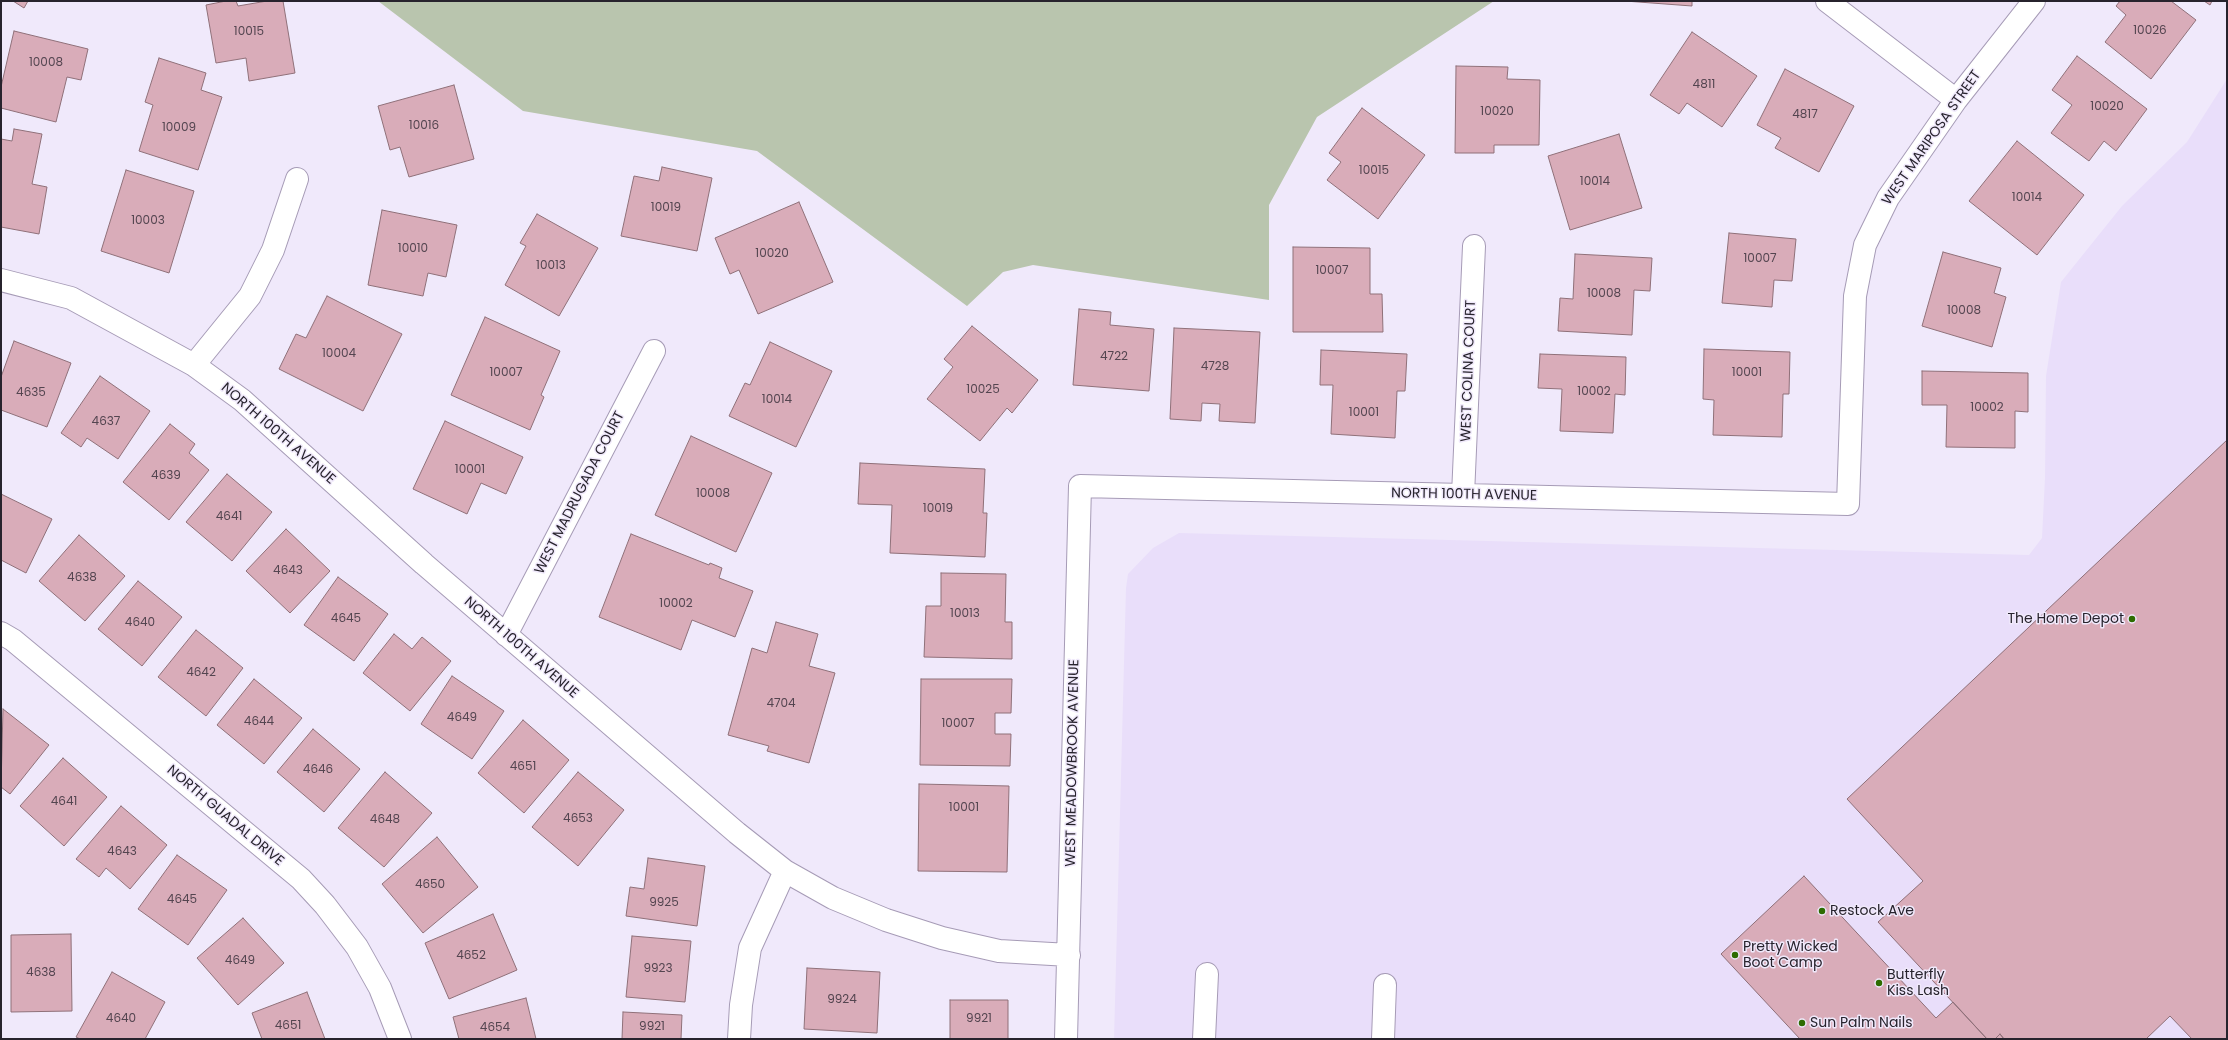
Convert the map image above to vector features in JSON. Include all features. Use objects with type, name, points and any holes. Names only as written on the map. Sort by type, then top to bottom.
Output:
[{"type":"street","points":[[1827,1],[1956,100]]},
{"type":"street","name":"WEST MARIPOSA STREET","points":[[1848,504],[1855,296],[1865,245],[1888,198],[1956,100],[2034,1]]},
{"type":"street","points":[[194,365],[250,296],[273,250],[297,179]]},
{"type":"street","name":"WEST COLINA COURT","points":[[1464,495],[1474,246]]},
{"type":"street","name":"NORTH 100TH AVENUE","points":[[1,280],[71,298],[194,365],[242,400],[424,564],[737,833],[785,871],[833,898],[886,920],[942,938],[999,951],[1069,955]]},
{"type":"street","name":"WEST MADRUGADA COURT","points":[[506,635],[654,351]]},
{"type":"street","name":"NORTH 100TH AVENUE","points":[[1080,486],[1848,504]]},
{"type":"street","name":"WEST MEADOWBROOK AVENUE","points":[[1066,1039],[1080,486]]},
{"type":"street","name":"NORTH GUADAL DRIVE","points":[[1,633],[13,640],[301,879],[325,905],[357,947],[380,988],[400,1039]]},
{"type":"street","points":[[739,1039],[741,1005],[750,948],[785,871]]},
{"type":"street","points":[[1204,1039],[1207,974]]},
{"type":"street","points":[[1383,1039],[1384,985]]},
{"type":"shaded area","points":[[2227,79],[2227,1039],[1114,1039],[1126,588],[1128,574],[1153,548],[1179,533],[2029,555],[2042,538],[2045,478],[2046,376],[2061,282],[2122,206],[2187,142]]},
{"type":"green space","points":[[378,1],[1494,1],[1317,117],[1269,205],[1269,300],[1033,265],[1003,272],[967,306],[757,151],[523,111]]},
{"type":"building","points":[[13,1],[28,1],[24,8]]},
{"type":"building","points":[[226,1],[236,1],[238,6],[267,1],[283,1],[295,73],[249,81],[246,58],[216,63],[206,5]]},
{"type":"building","points":[[1625,1],[1692,1],[1692,6]]},
{"type":"building","points":[[2120,1],[2171,1],[2196,20],[2151,79],[2105,42],[2126,15],[2116,6]]},
{"type":"building","points":[[2204,1],[2212,1],[2210,5]]},
{"type":"building","points":[[14,31],[88,49],[81,80],[67,77],[56,122],[1,108],[1,87]]},
{"type":"building","points":[[1692,32],[1757,76],[1722,127],[1687,103],[1679,114],[1650,95]]},
{"type":"building","points":[[2077,56],[2147,109],[2116,151],[2104,141],[2089,161],[2051,133],[2072,105],[2052,90]]},
{"type":"building","points":[[159,58],[206,73],[201,90],[222,97],[198,170],[139,151],[153,105],[145,102]]},
{"type":"building","points":[[1456,66],[1508,67],[1507,79],[1540,80],[1539,145],[1494,145],[1494,153],[1455,153]]},
{"type":"building","points":[[1785,69],[1854,106],[1819,172],[1775,148],[1781,138],[1757,125]]},
{"type":"building","points":[[454,85],[474,159],[409,177],[400,147],[390,150],[378,106]]},
{"type":"building","points":[[1362,108],[1425,155],[1378,219],[1327,180],[1341,162],[1329,153]]},
{"type":"building","points":[[14,129],[42,134],[32,184],[47,187],[39,234],[1,227],[1,139],[12,141]]},
{"type":"building","points":[[1619,134],[1642,208],[1570,230],[1548,156]]},
{"type":"building","points":[[2017,141],[2084,195],[2037,255],[1969,201]]},
{"type":"building","points":[[662,167],[712,178],[697,251],[621,236],[634,176],[659,181]]},
{"type":"building","points":[[126,170],[194,191],[169,273],[101,251]]},
{"type":"building","points":[[799,202],[833,282],[758,314],[739,270],[730,274],[715,238]]},
{"type":"building","points":[[382,210],[457,225],[446,277],[428,273],[423,296],[368,285]]},
{"type":"building","points":[[537,214],[598,248],[559,316],[505,285],[526,246],[520,243]]},
{"type":"building","points":[[1729,233],[1796,239],[1792,281],[1774,280],[1772,307],[1722,303]]},
{"type":"building","points":[[1293,247],[1370,248],[1370,294],[1382,294],[1383,332],[1293,332]]},
{"type":"building","points":[[1943,252],[2001,268],[1994,293],[2006,297],[1992,347],[1922,326]]},
{"type":"building","points":[[1575,254],[1652,258],[1650,291],[1634,290],[1632,335],[1558,331],[1560,298],[1573,299]]},
{"type":"building","points":[[327,296],[402,334],[363,411],[279,369],[296,334],[306,338]]},
{"type":"building","points":[[1079,309],[1111,312],[1110,325],[1154,329],[1149,391],[1073,385]]},
{"type":"building","points":[[485,317],[560,351],[541,395],[544,397],[530,430],[451,395]]},
{"type":"building","points":[[972,326],[1038,380],[1012,413],[1007,408],[980,441],[927,399],[953,367],[944,359]]},
{"type":"building","points":[[1174,328],[1260,332],[1255,423],[1219,421],[1220,404],[1202,403],[1201,421],[1170,419]]},
{"type":"building","points":[[14,341],[71,363],[47,427],[1,410],[1,377]]},
{"type":"building","points":[[770,342],[832,371],[796,447],[729,416],[745,383],[750,385]]},
{"type":"building","points":[[1704,349],[1790,352],[1789,394],[1783,394],[1782,437],[1713,435],[1714,400],[1703,399]]},
{"type":"building","points":[[1321,350],[1407,354],[1405,391],[1397,391],[1395,438],[1331,434],[1333,385],[1320,385]]},
{"type":"building","points":[[1540,354],[1626,357],[1625,395],[1615,394],[1613,433],[1560,431],[1562,389],[1538,388]]},
{"type":"building","points":[[1922,371],[2028,373],[2028,412],[2015,411],[2015,448],[1946,447],[1947,405],[1922,405]]},
{"type":"building","points":[[100,376],[150,411],[118,459],[87,438],[81,447],[61,433]]},
{"type":"building","points":[[445,421],[523,457],[506,494],[481,483],[467,514],[413,489]]},
{"type":"building","points":[[170,424],[195,444],[189,453],[209,470],[169,520],[123,482]]},
{"type":"building","points":[[691,436],[772,473],[736,552],[655,515]]},
{"type":"building","name":"The Home Depot","points":[[2227,440],[2227,1039],[2192,1039],[2170,1016],[2146,1039],[2004,1039],[2000,1034],[1995,1039],[1987,1039],[1878,922],[1923,881],[1847,799]]},
{"type":"building","points":[[860,463],[985,469],[983,513],[987,513],[985,557],[890,553],[892,505],[858,504]]},
{"type":"building","points":[[227,474],[272,512],[232,561],[186,522]]},
{"type":"building","points":[[1,494],[52,519],[26,573],[1,560]]},
{"type":"building","points":[[286,529],[330,571],[290,613],[246,571]]},
{"type":"building","points":[[631,534],[709,565],[710,563],[722,568],[719,578],[753,591],[735,637],[692,620],[681,650],[599,617]]},
{"type":"building","points":[[79,535],[125,576],[85,621],[39,581]]},
{"type":"building","points":[[941,573],[1006,574],[1005,622],[1012,622],[1012,659],[924,657],[926,606],[941,606]]},
{"type":"building","points":[[338,577],[388,614],[354,661],[304,625]]},
{"type":"building","points":[[138,581],[182,617],[142,666],[98,629]]},
{"type":"building","points":[[776,622],[818,634],[809,666],[835,673],[809,763],[767,751],[769,746],[728,735],[752,648],[767,653]]},
{"type":"building","points":[[196,630],[243,668],[206,716],[158,677]]},
{"type":"building","points":[[394,634],[412,649],[422,637],[451,661],[410,711],[363,673]]},
{"type":"building","points":[[452,676],[504,711],[472,759],[421,724]]},
{"type":"building","points":[[254,679],[302,718],[264,764],[217,725]]},
{"type":"building","points":[[921,679],[1012,679],[1011,713],[995,713],[995,734],[1011,734],[1010,766],[920,765]]},
{"type":"building","points":[[3,709],[49,745],[10,794],[1,787]]},
{"type":"building","points":[[523,720],[569,760],[524,813],[478,773]]},
{"type":"building","points":[[313,729],[360,769],[324,812],[277,772]]},
{"type":"building","points":[[63,758],[107,797],[64,846],[20,806]]},
{"type":"building","points":[[385,772],[432,813],[384,867],[338,828]]},
{"type":"building","points":[[578,772],[624,810],[578,866],[532,827]]},
{"type":"building","points":[[919,784],[1009,786],[1007,872],[918,871]]},
{"type":"building","points":[[121,806],[167,845],[130,889],[106,868],[99,877],[76,859]]},
{"type":"building","points":[[437,837],[478,887],[423,933],[382,884]]},
{"type":"building","points":[[177,855],[227,890],[188,945],[138,909]]},
{"type":"building","points":[[648,858],[705,866],[697,926],[626,916],[630,887],[644,889]]},
{"type":"building","points":[[1804,876],[1936,1018],[1953,1002],[1987,1039],[1800,1039],[1721,954]]},
{"type":"building","points":[[493,914],[517,970],[449,999],[425,943]]},
{"type":"building","points":[[243,918],[284,963],[238,1005],[197,958]]},
{"type":"building","points":[[71,934],[72,1011],[11,1012],[11,935]]},
{"type":"building","points":[[632,936],[691,941],[685,1002],[626,997]]},
{"type":"building","points":[[807,968],[880,972],[877,1033],[804,1029]]},
{"type":"building","points":[[112,972],[165,1002],[145,1039],[80,1039],[76,1037]]},
{"type":"building","points":[[307,992],[325,1039],[262,1039],[252,1013]]},
{"type":"building","points":[[526,998],[536,1039],[459,1039],[453,1017]]},
{"type":"building","points":[[950,1000],[1008,1000],[1008,1039],[950,1039]]},
{"type":"building","points":[[623,1012],[682,1015],[681,1039],[622,1039]]},
{"type":"building","points":[[2000,1034],[2004,1039],[1995,1039]]},
{"type":"place","name":"The Home Depot","points":[[2132,619]]},
{"type":"place","name":"Restock Ave","points":[[1822,911]]},
{"type":"place","name":"Pretty Wicked Boot Camp","points":[[1735,955]]},
{"type":"place","name":"Butterfly Kiss Lash","points":[[1879,983]]},
{"type":"place","name":"Sun Palm Nails","points":[[1802,1023]]}]
